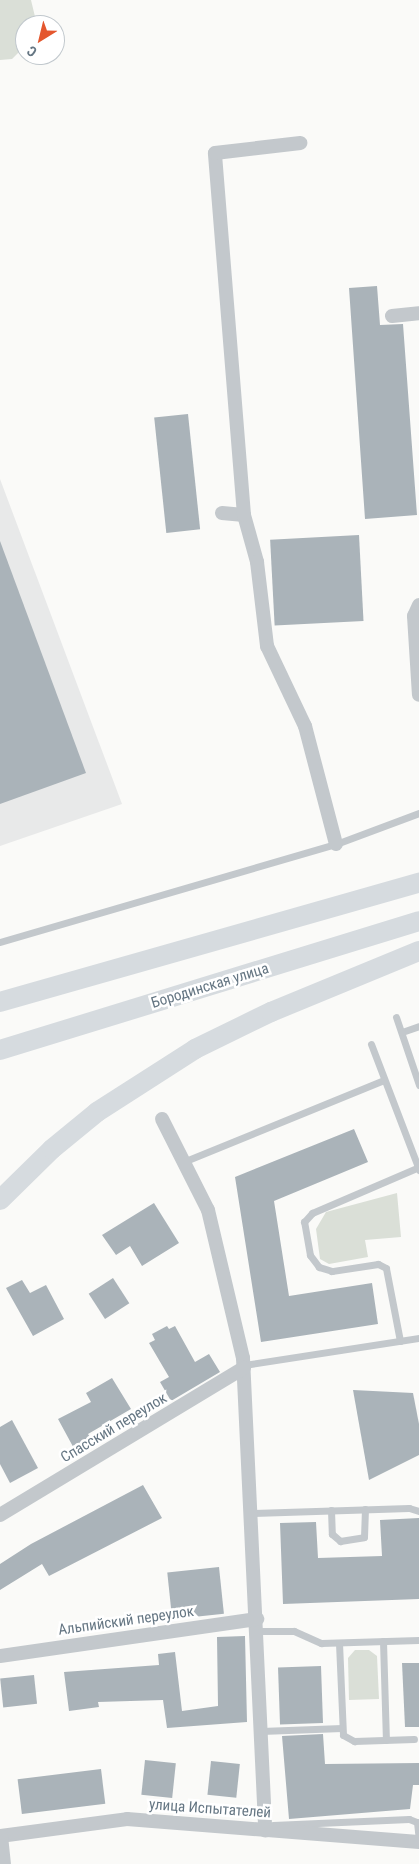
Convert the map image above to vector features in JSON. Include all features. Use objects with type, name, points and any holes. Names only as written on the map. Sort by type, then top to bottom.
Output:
[{"type":"street","points":[[300,143],[215,153],[244,516],[256,562],[267,646],[305,726],[336,844]]},
{"type":"street","points":[[392,316],[419,313]]},
{"type":"street","points":[[222,512],[244,516]]},
{"type":"street","points":[[419,605],[414,616],[419,696]]},
{"type":"street","points":[[0,1002],[419,883]]},
{"type":"street","name":"Бородинская улица","points":[[0,1050],[419,921]]},
{"type":"street","points":[[0,1200],[52,1149],[97,1112],[195,1049],[271,1012],[419,952]]},
{"type":"street","points":[[162,1119],[182,1162],[208,1210],[244,1367],[253,1513],[264,1827]]},
{"type":"street","name":"Спасский переулок","points":[[0,1515],[244,1367]]},
{"type":"street","name":"Альпийский переулок","points":[[0,1656],[257,1625]]},
{"type":"street","name":"улица Испытателей","points":[[1,1836],[127,1819],[264,1827],[419,1842]]},
{"type":"street","points":[[1,1836],[4,1864]]},
{"type":"lane","points":[[0,942],[336,844],[419,813]]},
{"type":"lane","points":[[396,1017],[419,1085]]},
{"type":"lane","points":[[402,1032],[419,1026]]},
{"type":"lane","points":[[371,1044],[419,1168],[312,1213],[304,1222],[310,1255],[319,1267],[332,1270],[378,1264],[386,1268],[400,1341]]},
{"type":"lane","points":[[182,1162],[384,1080]]},
{"type":"lane","points":[[244,1367],[419,1338]]},
{"type":"lane","points":[[253,1513],[365,1509],[419,1511]]},
{"type":"lane","points":[[331,1510],[333,1537],[349,1540],[365,1536],[365,1509]]},
{"type":"lane","points":[[257,1625],[286,1630],[316,1642],[419,1640]]},
{"type":"lane","points":[[383,1641],[386,1740]]},
{"type":"lane","points":[[339,1643],[343,1735],[351,1740],[414,1739]]},
{"type":"lane","points":[[261,1731],[342,1728]]},
{"type":"lane","points":[[264,1827],[409,1819],[416,1822],[419,1842]]},
{"type":"shaded area","points":[[0,0],[31,0],[35,15],[15,15],[15,56],[12,59],[0,60]]},
{"type":"shaded area","points":[[0,479],[122,804],[0,846]]},
{"type":"shaded area","points":[[397,1193],[401,1237],[365,1240],[368,1257],[329,1264],[320,1259],[316,1229],[326,1212]]},
{"type":"shaded area","points":[[355,1650],[369,1650],[377,1656],[379,1699],[349,1700],[348,1658]]},
{"type":"building","points":[[377,286],[380,325],[403,324],[417,515],[365,519],[349,288]]},
{"type":"building","points":[[188,414],[200,529],[166,533],[154,418]]},
{"type":"building","points":[[359,535],[364,621],[275,626],[270,540]]},
{"type":"building","points":[[0,541],[86,773],[0,804]]},
{"type":"building","points":[[354,1129],[368,1162],[274,1201],[289,1296],[372,1283],[378,1324],[261,1342],[235,1177]]},
{"type":"building","points":[[154,1203],[179,1243],[142,1266],[130,1246],[116,1255],[102,1235]]},
{"type":"building","points":[[113,1278],[129,1303],[105,1319],[89,1294]]},
{"type":"building","points":[[22,1280],[30,1293],[46,1285],[64,1319],[33,1336],[6,1288]]},
{"type":"building","points":[[167,1326],[169,1329],[175,1326],[195,1362],[209,1354],[220,1372],[171,1401],[160,1382],[169,1377],[149,1343],[155,1340],[152,1334]]},
{"type":"building","points":[[112,1378],[131,1409],[88,1434],[94,1444],[77,1454],[58,1419],[91,1402],[86,1393]]},
{"type":"building","points":[[353,1390],[413,1393],[419,1424],[419,1455],[369,1480]]},
{"type":"building","points":[[12,1420],[38,1468],[10,1483],[0,1464],[0,1427]]},
{"type":"building","points":[[143,1485],[162,1518],[49,1576],[42,1564],[0,1590],[0,1564],[31,1544]]},
{"type":"building","points":[[419,1518],[419,1599],[283,1604],[280,1523],[316,1522],[318,1558],[382,1556],[380,1520]]},
{"type":"building","points":[[219,1567],[224,1614],[172,1619],[167,1572]]},
{"type":"building","points":[[245,1636],[247,1722],[167,1728],[163,1700],[98,1702],[99,1707],[69,1711],[64,1672],[159,1665],[158,1654],[175,1652],[182,1711],[218,1706],[217,1637]]},
{"type":"building","points":[[402,1663],[419,1663],[419,1727],[405,1727]]},
{"type":"building","points":[[321,1666],[323,1723],[280,1724],[278,1668]]},
{"type":"building","points":[[34,1675],[37,1704],[3,1707],[0,1679]]},
{"type":"building","points":[[323,1734],[325,1764],[419,1763],[419,1785],[413,1785],[410,1809],[289,1819],[282,1736]]},
{"type":"building","points":[[145,1760],[176,1763],[172,1798],[141,1795]]},
{"type":"building","points":[[211,1761],[240,1764],[236,1798],[207,1795]]},
{"type":"building","points":[[101,1769],[105,1804],[22,1814],[18,1779]]}]
